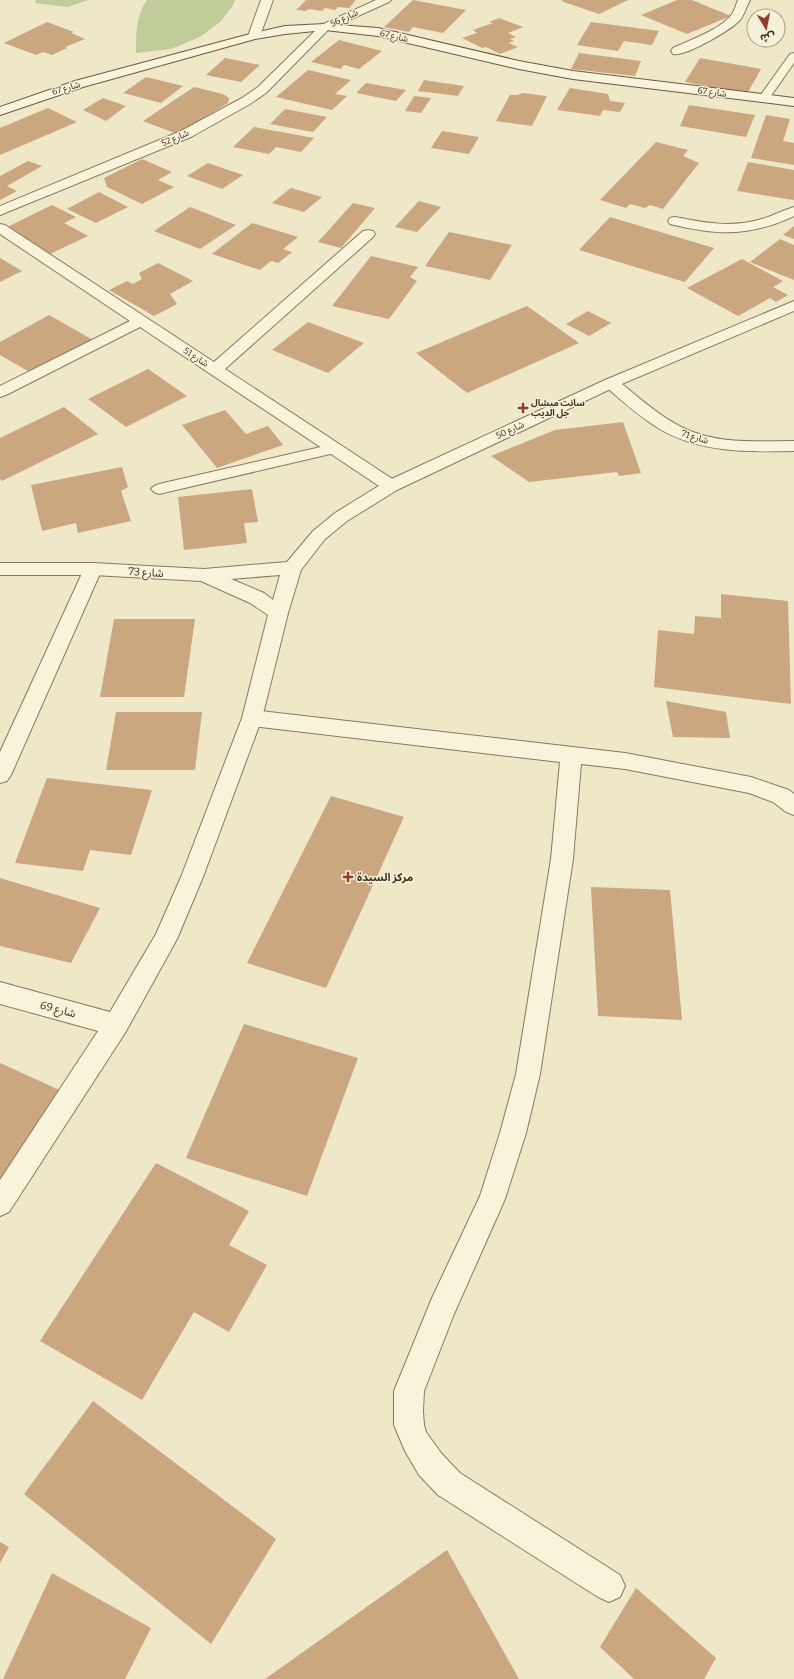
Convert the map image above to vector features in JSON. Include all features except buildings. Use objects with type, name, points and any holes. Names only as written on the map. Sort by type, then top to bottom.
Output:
[{"type":"street","points":[[254,36],[267,0]]},
{"type":"street","name":"شارع 56","points":[[325,27],[385,0]]},
{"type":"street","points":[[677,50],[714,32],[730,22],[737,16],[744,0]]},
{"type":"street","name":"شارع 67","points":[[0,111],[79,84],[254,36],[285,30],[325,27],[378,32],[519,65],[573,74],[794,102]]},
{"type":"street","name":"شارع 52","points":[[0,211],[186,134],[209,122],[262,90],[325,27]]},
{"type":"street","points":[[676,221],[718,229],[738,228],[783,218],[794,211]]},
{"type":"street","name":"شارع 51","points":[[0,228],[391,486]]},
{"type":"street","points":[[215,370],[368,234]]},
{"type":"street","name":"شارع 50","points":[[292,568],[319,535],[341,517],[391,486],[611,383],[794,306]]},
{"type":"street","points":[[0,392],[141,321]]},
{"type":"street","name":"شارع 71","points":[[611,383],[659,421],[687,436],[717,443],[794,446]]},
{"type":"street","points":[[0,1203],[116,1025],[165,938],[192,877],[252,718],[278,613],[292,568]]},
{"type":"street","name":"شارع 73","points":[[0,569],[93,569],[204,575],[292,568]]},
{"type":"street","points":[[0,775],[93,569]]},
{"type":"street","points":[[204,575],[257,598],[278,613]]},
{"type":"street","points":[[252,718],[626,761],[751,786],[781,796],[794,806]]},
{"type":"street","points":[[571,755],[562,859],[528,1074],[513,1133],[492,1199],[442,1308],[416,1370],[409,1391],[408,1411],[409,1425],[415,1441],[430,1464],[449,1484],[609,1586]]},
{"type":"street","name":"شارع 69","points":[[0,993],[116,1025]]},
{"type":"lane","points":[[764,98],[794,56]]},
{"type":"lane","points":[[159,489],[334,449]]},
{"type":"green space","points":[[36,0],[89,0],[67,7],[35,3]]},
{"type":"green space","points":[[147,0],[235,0],[232,7],[220,22],[200,37],[171,49],[136,53],[139,18],[143,6]]},
{"type":"place","name":"سانت ميشال جل الديب","points":[[523,408]]},
{"type":"place","name":"مركز السيدة","points":[[348,877]]}]
